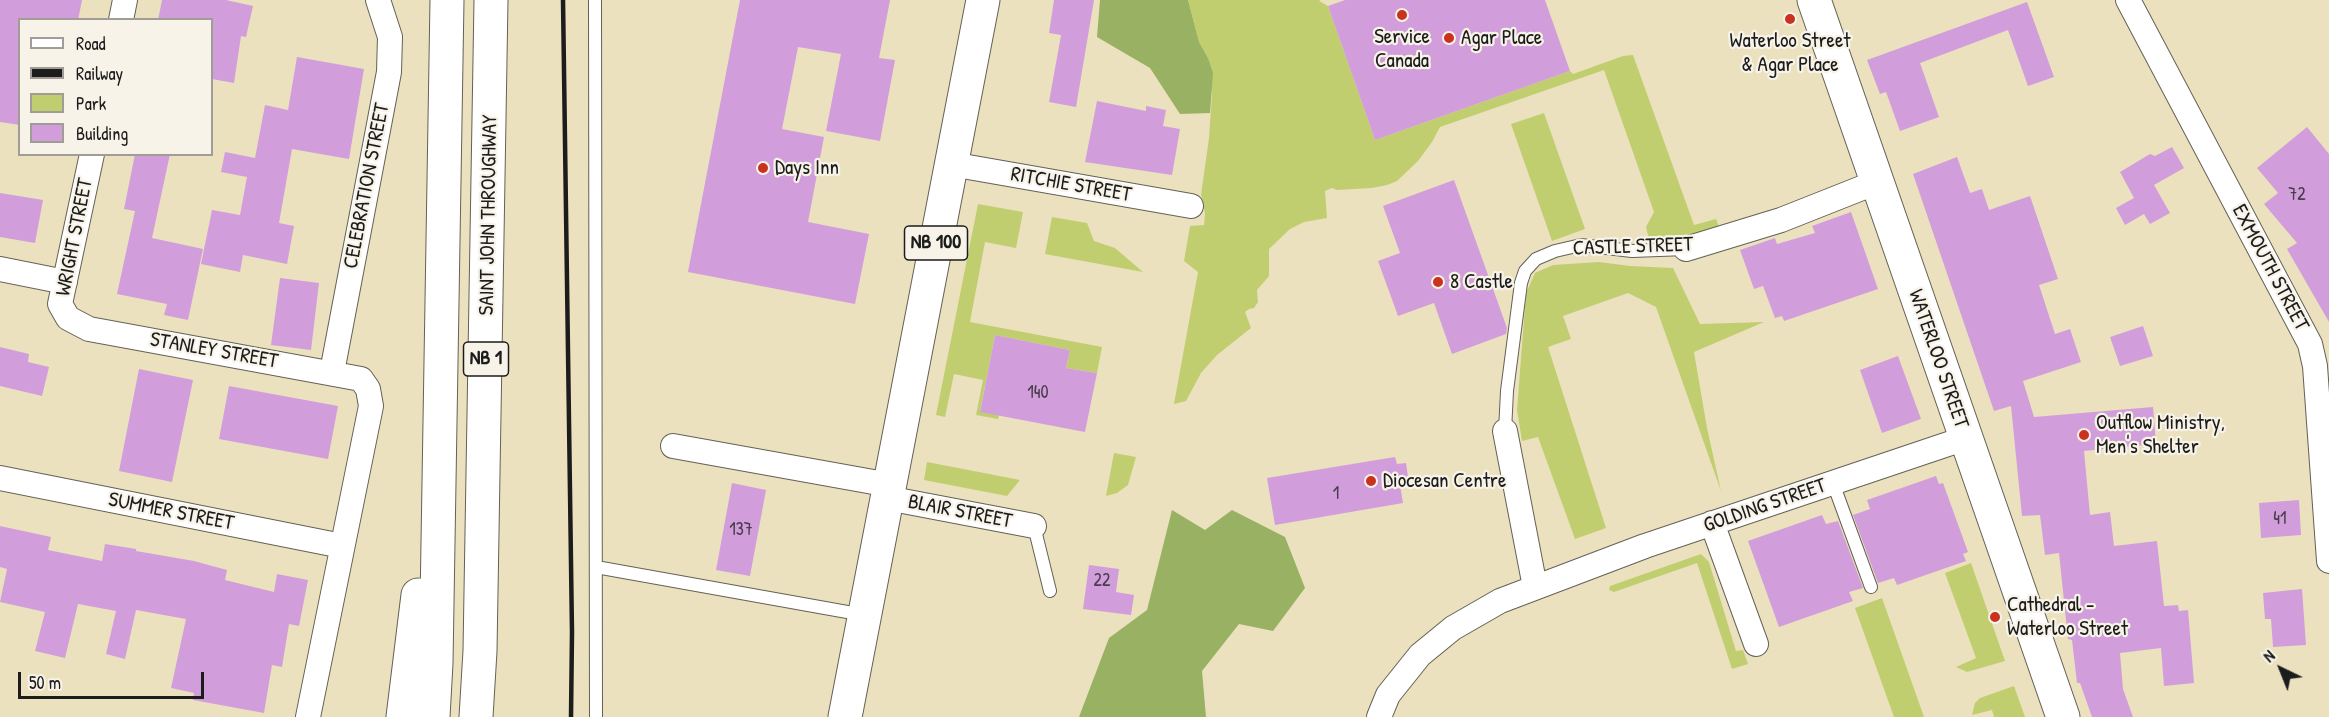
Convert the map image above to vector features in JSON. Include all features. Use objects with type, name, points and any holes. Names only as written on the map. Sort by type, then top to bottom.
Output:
[{"type":"main road","name":"NB 1","points":[[433,717],[447,0]]},
{"type":"main road","name":"SAINT JOHN THROUGHWAY","points":[[476,717],[481,616],[491,0]]},
{"type":"main road","name":"NB 100","points":[[845,717],[983,0]]},
{"type":"main road","name":"WATERLOO STREET","points":[[1814,0],[2063,717]]},
{"type":"main road","points":[[403,717],[412,657],[441,345]]},
{"type":"street","points":[[120,18],[125,0]]},
{"type":"street","name":"CELEBRATION STREET","points":[[332,372],[389,72],[390,37],[378,0]]},
{"type":"street","name":"EXMOUTH STREET","points":[[2128,0],[2310,344],[2315,366],[2329,561]]},
{"type":"street","name":"WRIGHT STREET","points":[[68,318],[60,304],[92,156]]},
{"type":"street","name":"RITCHIE STREET","points":[[951,164],[1191,206]]},
{"type":"street","name":"CASTLE STREET","points":[[1686,249],[1781,220],[1877,182]]},
{"type":"street","points":[[0,269],[65,282]]},
{"type":"street","name":"STANLEY STREET","points":[[68,318],[89,329],[332,372],[364,384],[370,406],[342,546]]},
{"type":"street","name":"CASTLE STREET","points":[[1505,431],[1535,587]]},
{"type":"street","name":"GOLDING STREET","points":[[1380,717],[1389,694],[1420,655],[1453,628],[1500,601],[1565,575],[1712,523],[1966,438]]},
{"type":"street","name":"BLAIR STREET","points":[[673,446],[889,492],[1034,526]]},
{"type":"street","name":"SUMMER STREET","points":[[0,478],[342,546]]},
{"type":"street","points":[[1712,523],[1756,644]]},
{"type":"street","points":[[309,717],[342,546]]},
{"type":"lane","points":[[595,0],[596,717]]},
{"type":"lane","name":"CASTLE STREET","points":[[1505,431],[1521,283],[1525,271],[1536,259],[1581,245],[1632,250],[1686,249]]},
{"type":"lane","points":[[1833,483],[1871,587]]},
{"type":"lane","points":[[1034,526],[1050,591]]},
{"type":"lane","points":[[596,567],[865,616]]},
{"type":"green space","points":[[1100,0],[1188,0],[1199,42],[1213,73],[1210,113],[1180,114],[1150,68],[1097,37]]},
{"type":"green space","points":[[1188,0],[1321,0],[1319,1],[1328,6],[1375,140],[1570,71],[1573,74],[1623,56],[1633,55],[1694,225],[1716,219],[1719,227],[1672,242],[1649,239],[1646,227],[1654,212],[1604,70],[1440,127],[1418,161],[1397,181],[1372,188],[1337,190],[1332,188],[1325,191],[1327,218],[1304,222],[1290,229],[1269,249],[1269,276],[1257,290],[1258,302],[1254,308],[1245,312],[1251,328],[1217,355],[1201,373],[1186,401],[1174,404],[1198,272],[1184,261],[1190,226],[1204,225],[1205,213],[1201,195],[1212,94],[1208,58],[1199,42]]},
{"type":"green space","points":[[1544,113],[1585,229],[1552,241],[1511,124]]},
{"type":"green space","points":[[978,204],[1023,212],[1016,248],[985,242],[970,322],[1102,347],[1097,373],[1066,368],[1070,350],[995,335],[980,411],[999,415],[998,419],[976,415],[983,380],[954,374],[945,417],[936,415]]},
{"type":"green space","points":[[1052,217],[1087,223],[1094,241],[1115,248],[1143,272],[1045,254]]},
{"type":"green space","points":[[1599,262],[1673,268],[1700,324],[1764,322],[1694,352],[1721,491],[1656,307],[1628,293],[1563,316],[1571,339],[1548,347],[1606,528],[1575,539],[1538,437],[1522,441],[1517,410],[1526,293],[1535,273],[1553,265]]},
{"type":"green space","points":[[1114,453],[1136,457],[1128,485],[1117,493],[1106,496]]},
{"type":"green space","points":[[927,462],[1020,480],[1007,496],[924,480]]},
{"type":"green space","points":[[1172,510],[1205,530],[1232,510],[1285,537],[1305,588],[1273,631],[1239,624],[1202,671],[1206,717],[1079,717],[1109,638],[1147,610]]},
{"type":"green space","points":[[1701,554],[1709,562],[1736,651],[1743,650],[1748,664],[1732,669],[1697,563],[1614,592],[1609,590],[1610,586]]},
{"type":"green space","points":[[1971,563],[2005,661],[1967,672],[1956,667],[1976,658],[1945,573]]},
{"type":"green space","points":[[1882,598],[1924,717],[1894,717],[1855,608]]},
{"type":"green space","points":[[2014,686],[2025,717],[1994,717],[1992,710],[1972,715],[1975,703],[1980,698]]},
{"type":"building","points":[[0,0],[82,0],[78,18],[18,18],[18,125],[0,122]]},
{"type":"building","points":[[162,0],[226,0],[253,6],[246,37],[241,36],[234,83],[213,79],[213,18],[158,18]]},
{"type":"building","name":"Days Inn","points":[[740,0],[890,0],[879,58],[895,60],[880,141],[826,131],[841,54],[798,47],[782,129],[824,137],[808,222],[869,234],[855,304],[688,272]]},
{"type":"building","points":[[1054,0],[1094,0],[1076,107],[1049,102],[1061,35],[1049,33]]},
{"type":"building","name":"Agar Place","points":[[1345,0],[1545,0],[1570,71],[1375,140],[1328,6]]},
{"type":"building","points":[[2027,2],[2054,77],[2028,86],[2008,30],[1920,63],[1939,117],[1900,131],[1886,92],[1880,94],[1867,60]]},
{"type":"building","points":[[297,57],[364,69],[349,159],[292,149],[279,223],[294,226],[287,264],[243,255],[240,272],[201,264],[212,210],[240,215],[247,177],[221,172],[225,152],[255,158],[265,105],[288,110]]},
{"type":"building","points":[[1097,101],[1146,111],[1146,106],[1166,110],[1163,126],[1180,129],[1172,175],[1085,162]]},
{"type":"building","points":[[2307,127],[2329,154],[2329,322],[2287,249],[2297,243],[2264,204],[2278,193],[2257,168]]},
{"type":"building","points":[[2172,147],[2184,168],[2154,185],[2170,213],[2150,224],[2144,214],[2125,225],[2116,208],[2134,198],[2120,172],[2150,154],[2155,156]]},
{"type":"building","points":[[135,156],[170,156],[152,238],[203,249],[188,320],[164,315],[167,304],[117,294],[135,211],[124,209]]},
{"type":"building","points":[[1957,157],[1970,193],[1982,189],[1989,210],[2030,196],[2058,279],[2039,285],[2055,334],[2070,329],[2081,362],[2023,381],[2034,417],[2153,407],[2156,444],[2084,451],[2090,515],[2110,512],[2114,546],[2157,541],[2164,606],[2178,605],[2179,611],[2188,610],[2194,683],[2164,686],[2161,648],[2120,653],[2123,689],[2133,717],[2092,717],[2080,683],[2077,683],[2072,640],[2068,639],[2059,553],[2045,555],[2040,515],[2022,516],[2011,406],[1994,411],[1913,174]]},
{"type":"building","name":"8 Castle","points":[[1454,180],[1507,328],[1506,334],[1452,354],[1434,303],[1398,316],[1378,261],[1400,253],[1383,206]]},
{"type":"building","points":[[0,193],[43,200],[35,243],[0,237]]},
{"type":"building","points":[[1851,212],[1878,289],[1784,321],[1782,316],[1775,318],[1763,286],[1754,289],[1740,250],[1775,238],[1777,244],[1815,233],[1812,226]]},
{"type":"building","points":[[280,278],[319,283],[311,350],[271,345]]},
{"type":"building","points":[[2143,326],[2153,356],[2120,366],[2110,337]]},
{"type":"building","points":[[995,335],[1070,350],[1066,368],[1097,373],[1085,432],[980,412]]},
{"type":"building","points":[[0,347],[29,354],[28,362],[49,367],[42,396],[0,386]]},
{"type":"building","points":[[1898,356],[1921,419],[1882,433],[1860,370]]},
{"type":"building","points":[[139,369],[193,380],[172,482],[119,471]]},
{"type":"building","points":[[229,386],[338,406],[328,459],[219,439]]},
{"type":"building","points":[[1395,457],[1397,464],[1406,463],[1409,484],[1400,485],[1403,503],[1275,525],[1267,478]]},
{"type":"building","points":[[1936,476],[1939,484],[1943,483],[1968,552],[1963,554],[1966,561],[1897,585],[1894,578],[1878,583],[1853,515],[1870,509],[1867,500]]},
{"type":"building","points":[[732,483],[766,490],[750,576],[716,570]]},
{"type":"building","points":[[2299,500],[2301,535],[2261,538],[2259,503]]},
{"type":"building","points":[[1822,515],[1826,524],[1838,521],[1863,588],[1849,592],[1853,601],[1779,627],[1748,541]]},
{"type":"building","points":[[0,526],[51,537],[48,550],[102,561],[105,544],[136,549],[136,551],[194,561],[227,570],[225,580],[274,592],[277,574],[308,580],[299,626],[289,624],[282,667],[272,665],[264,713],[193,700],[194,693],[171,688],[186,619],[136,610],[125,659],[106,654],[116,611],[78,604],[65,658],[35,651],[45,612],[0,602],[7,569],[0,567]]},
{"type":"building","points":[[1089,565],[1119,569],[1116,592],[1134,595],[1131,615],[1083,609]]},
{"type":"building","points":[[2302,589],[2306,645],[2273,647],[2271,619],[2265,619],[2263,593]]},
{"type":"railway","points":[[563,0],[572,632],[571,717]]},
{"type":"place","name":"Service Canada","points":[[1402,15]]},
{"type":"place","name":"Waterloo Street & Agar Place","points":[[1790,19]]},
{"type":"place","name":"Agar Place","points":[[1449,38]]},
{"type":"place","name":"Days Inn","points":[[763,168]]},
{"type":"place","name":"8 Castle","points":[[1438,282]]},
{"type":"place","name":"Outflow Ministry, Men's Shelter","points":[[2084,435]]},
{"type":"place","name":"Diocesan Centre","points":[[1371,481]]},
{"type":"place","name":"Cathedral - Waterloo Street","points":[[1995,617]]}]
